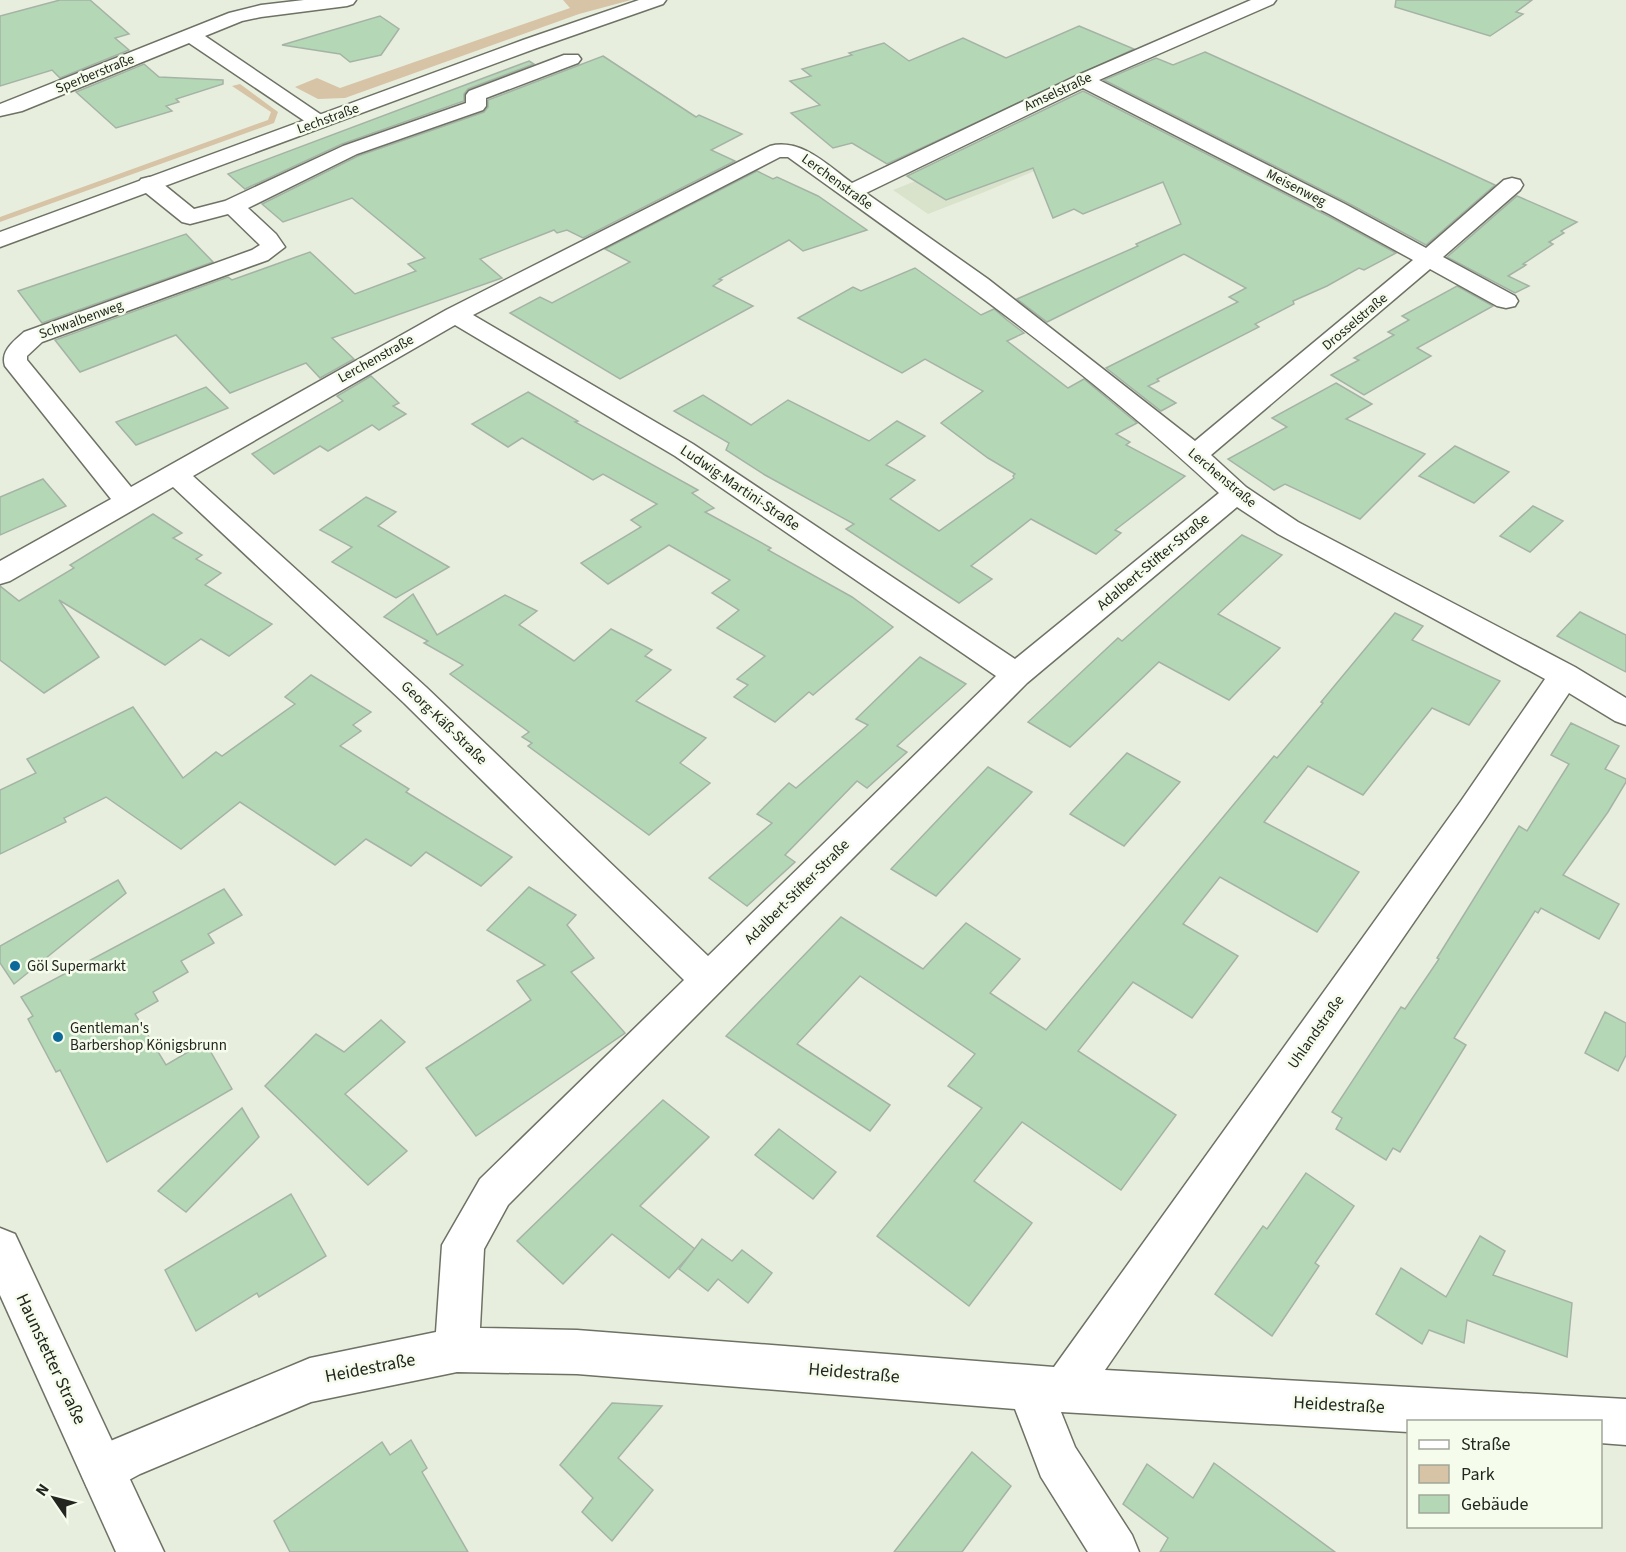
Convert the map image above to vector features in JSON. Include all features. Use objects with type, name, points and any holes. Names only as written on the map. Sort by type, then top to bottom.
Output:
[{"type":"street","name":"Sperberstraße","points":[[0,110],[15,107],[236,17],[261,11],[346,0]]},
{"type":"street","name":"Lechstraße","points":[[0,240],[657,0]]},
{"type":"street","name":"Amselstraße","points":[[851,192],[1083,80],[1268,0]]},
{"type":"street","points":[[190,34],[319,122]]},
{"type":"street","points":[[149,184],[190,217],[232,206],[350,150],[476,106],[476,95],[571,59]]},
{"type":"street","name":"Meisenweg","points":[[1083,80],[1428,257],[1506,301]]},
{"type":"street","name":"Lerchenstraße","points":[[0,574],[174,473],[456,315],[777,150],[793,151],[980,284],[1066,350],[1195,455],[1236,493],[1288,528],[1564,675],[1626,713]]},
{"type":"street","name":"Drosselstraße","points":[[1195,455],[1369,310],[1512,185]]},
{"type":"street","name":"Schwalbenweg","points":[[127,500],[14,361],[14,354],[33,337],[260,255],[273,248],[268,239],[232,206]]},
{"type":"street","name":"Ludwig-Martini-Straße","points":[[456,315],[684,450],[1016,675]]},
{"type":"street","name":"Georg-Käß-Straße","points":[[174,473],[415,694],[708,980]]},
{"type":"street","name":"Adalbert-Stifter-Straße","points":[[457,1350],[464,1245],[494,1192],[1016,675],[1236,493]]},
{"type":"street","name":"Uhlandstraße","points":[[1048,1388],[1473,810],[1564,675]]},
{"type":"street","name":"Haunstetter Straße","points":[[0,1248],[140,1552]]},
{"type":"street","name":"Heidestraße","points":[[103,1471],[124,1458],[310,1380],[457,1350],[577,1352],[1048,1388],[1592,1420]]},
{"type":"street","points":[[1048,1388],[1057,1461],[1116,1552]]},
{"type":"street","name":"Heidestraße","points":[[1602,1421],[1626,1422]]},
{"type":"shaded area","points":[[1028,136],[1042,168],[982,193],[928,214],[893,190]]},
{"type":"green space","points":[[563,0],[631,0],[579,14],[345,98],[318,99],[295,87],[317,78],[340,88],[570,8]]},
{"type":"green space","points":[[240,84],[278,112],[274,123],[0,222],[0,217],[268,120],[271,112],[232,86]]},
{"type":"building","points":[[60,0],[90,0],[129,34],[115,38],[129,50],[60,78],[52,70],[0,86],[0,16]]},
{"type":"building","points":[[1396,0],[1532,0],[1516,12],[1523,14],[1490,36],[1395,7]]},
{"type":"building","points":[[380,16],[399,29],[381,55],[350,62],[340,54],[282,45]]},
{"type":"building","points":[[1079,26],[1134,49],[887,164],[852,143],[833,148],[791,113],[820,105],[790,81],[811,76],[802,69],[852,55],[849,53],[884,43],[909,61],[963,38],[1006,58]]},
{"type":"building","points":[[1205,52],[1495,185],[1426,245],[1104,80],[1156,58],[1173,65]]},
{"type":"building","points":[[603,56],[696,117],[699,115],[742,134],[711,150],[735,161],[583,238],[567,230],[557,233],[554,230],[480,259],[502,278],[332,338],[354,359],[320,378],[306,363],[230,393],[176,335],[80,372],[55,340],[228,277],[232,280],[310,252],[355,294],[416,271],[408,264],[425,258],[352,198],[283,222],[262,204],[358,156],[484,112],[488,107],[488,100]]},
{"type":"building","points":[[529,61],[534,64],[468,89],[464,94],[464,101],[342,144],[245,189],[228,174]]},
{"type":"building","points":[[144,64],[159,77],[223,80],[223,84],[176,99],[179,102],[166,106],[172,111],[116,128],[76,92]]},
{"type":"building","points":[[1083,91],[1396,253],[1364,270],[1359,268],[1293,301],[1294,304],[1255,324],[1259,327],[1157,379],[1159,381],[1148,386],[1176,403],[1161,411],[1106,368],[1238,302],[1229,297],[1246,288],[1184,254],[1047,322],[1017,299],[1138,246],[1136,244],[1181,224],[1163,182],[1083,214],[1074,209],[1053,218],[1033,168],[946,200],[907,176]]},
{"type":"building","points":[[757,171],[773,179],[777,177],[818,196],[867,230],[803,251],[789,240],[719,279],[722,280],[713,286],[753,306],[620,379],[510,313],[540,297],[552,303],[630,262],[605,249]]},
{"type":"building","points":[[1517,196],[1577,222],[1561,231],[1564,233],[1549,242],[1553,244],[1508,276],[1529,286],[1515,293],[1447,257]]},
{"type":"building","points":[[186,234],[213,262],[42,323],[18,291]]},
{"type":"building","points":[[915,268],[981,315],[994,309],[1024,333],[1007,341],[1068,388],[1084,379],[1137,423],[1116,434],[1130,442],[1126,445],[1185,476],[1115,530],[1121,533],[1096,554],[1031,519],[971,566],[992,579],[959,603],[846,529],[854,524],[765,475],[726,450],[729,443],[674,411],[703,395],[751,425],[788,400],[869,441],[897,421],[925,436],[886,465],[915,480],[890,499],[939,531],[1014,478],[1015,474],[988,458],[941,423],[983,391],[925,359],[902,373],[798,318],[853,287],[861,291]]},
{"type":"building","points":[[1457,286],[1493,306],[1417,348],[1431,356],[1364,395],[1331,375],[1359,360],[1354,358],[1394,335],[1388,332],[1409,320],[1402,316]]},
{"type":"building","points":[[371,376],[399,403],[393,406],[406,414],[379,430],[372,425],[328,451],[320,446],[274,474],[252,454],[343,401],[337,396]]},
{"type":"building","points":[[1336,383],[1372,404],[1346,419],[1425,454],[1360,519],[1285,484],[1274,490],[1228,459],[1287,427],[1272,418]]},
{"type":"building","points":[[206,387],[228,408],[136,445],[116,422]]},
{"type":"building","points":[[528,392],[578,421],[575,422],[698,490],[692,493],[714,508],[705,512],[771,548],[768,550],[852,597],[893,627],[813,695],[809,692],[775,722],[734,697],[748,685],[737,679],[765,656],[717,628],[739,610],[712,593],[730,580],[669,545],[608,584],[581,563],[641,527],[631,520],[657,504],[603,474],[593,480],[522,438],[508,447],[472,424]]},
{"type":"building","points":[[1455,446],[1509,472],[1474,503],[1419,476]]},
{"type":"building","points":[[43,479],[66,506],[0,535],[0,497]]},
{"type":"building","points":[[366,497],[396,512],[378,526],[449,567],[396,598],[332,562],[352,547],[320,530]]},
{"type":"building","points":[[1533,506],[1563,521],[1530,552],[1500,536]]},
{"type":"building","points":[[153,514],[182,533],[173,538],[202,555],[196,559],[221,573],[205,585],[272,624],[229,656],[201,639],[165,665],[59,600],[99,657],[44,693],[0,660],[0,586],[19,601],[74,568],[70,565]]},
{"type":"building","points":[[1242,535],[1282,555],[1218,614],[1280,648],[1229,700],[1159,662],[1070,747],[1028,722],[1118,638],[1122,641]]},
{"type":"building","points":[[413,594],[437,635],[505,595],[537,611],[519,625],[574,661],[611,629],[652,650],[645,656],[671,670],[636,701],[706,738],[680,763],[710,783],[649,835],[528,746],[532,743],[522,737],[529,732],[450,674],[463,665],[424,643],[428,641],[384,617]]},
{"type":"building","points":[[1580,612],[1626,635],[1626,672],[1557,636]]},
{"type":"building","points":[[1395,613],[1423,626],[1412,640],[1500,681],[1469,725],[1432,708],[1363,795],[1308,766],[1264,822],[1359,872],[1317,932],[1220,877],[1183,924],[1238,956],[1192,1018],[1133,982],[1078,1051],[1176,1115],[1121,1190],[1022,1122],[974,1181],[1032,1223],[969,1306],[877,1236],[982,1108],[948,1086],[975,1054],[860,976],[797,1044],[890,1105],[870,1131],[726,1036],[841,917],[923,969],[966,923],[1020,959],[990,993],[1046,1030],[1274,756],[1277,758]]},
{"type":"building","points":[[920,657],[966,684],[897,746],[907,752],[867,788],[857,781],[785,855],[795,862],[747,906],[709,878],[772,823],[757,814],[789,783],[796,788],[868,725],[856,719]]},
{"type":"building","points":[[311,675],[371,712],[353,725],[361,731],[340,746],[409,789],[406,792],[512,857],[481,886],[426,852],[411,866],[366,839],[335,865],[240,802],[181,849],[106,797],[64,818],[66,822],[0,854],[0,790],[36,773],[27,759],[133,707],[183,778],[216,752],[222,756],[295,704],[285,697]]},
{"type":"building","points":[[1571,723],[1619,746],[1605,769],[1626,779],[1626,782],[1608,812],[1563,875],[1619,904],[1599,939],[1541,908],[1538,913],[1535,911],[1454,1038],[1466,1045],[1400,1152],[1393,1148],[1386,1160],[1336,1129],[1342,1118],[1332,1112],[1401,1007],[1405,1009],[1439,959],[1437,958],[1519,826],[1527,831],[1569,764],[1551,755]]},
{"type":"building","points":[[1127,753],[1180,782],[1124,846],[1070,814]]},
{"type":"building","points":[[988,767],[1032,792],[936,896],[891,869]]},
{"type":"building","points":[[118,880],[126,893],[14,984],[0,963],[0,946]]},
{"type":"building","points":[[529,887],[576,915],[567,925],[594,958],[571,972],[625,1033],[476,1136],[426,1068],[531,1000],[517,981],[545,965],[487,930]]},
{"type":"building","points":[[224,889],[242,915],[208,934],[214,943],[181,961],[188,972],[153,992],[158,1001],[135,1014],[166,1065],[205,1042],[232,1089],[107,1162],[60,1070],[56,1072],[28,1019],[33,1016],[21,997]]},
{"type":"building","points":[[1605,1012],[1626,1023],[1626,1055],[1618,1071],[1585,1053]]},
{"type":"building","points":[[381,1020],[405,1042],[345,1094],[407,1151],[368,1185],[265,1086],[316,1034],[344,1052]]},
{"type":"building","points":[[663,1100],[709,1137],[640,1206],[695,1249],[669,1278],[612,1234],[563,1284],[517,1241]]},
{"type":"building","points":[[242,1108],[259,1137],[186,1212],[158,1191]]},
{"type":"building","points":[[779,1129],[836,1172],[813,1199],[755,1155]]},
{"type":"building","points":[[1306,1173],[1354,1206],[1315,1263],[1319,1266],[1272,1336],[1215,1294],[1263,1226],[1267,1229]]},
{"type":"building","points":[[291,1194],[326,1256],[259,1297],[257,1293],[196,1331],[165,1270]]},
{"type":"building","points":[[1480,1236],[1505,1251],[1493,1275],[1572,1303],[1567,1357],[1467,1320],[1464,1343],[1429,1330],[1422,1344],[1376,1314],[1401,1268],[1446,1297]]},
{"type":"building","points":[[702,1239],[732,1261],[742,1250],[772,1273],[748,1303],[718,1279],[708,1291],[679,1269]]},
{"type":"building","points":[[612,1403],[662,1406],[618,1458],[653,1490],[612,1541],[582,1512],[593,1498],[560,1465]]},
{"type":"building","points":[[411,1440],[427,1468],[422,1472],[468,1552],[290,1552],[274,1521],[382,1442],[390,1455]]},
{"type":"building","points":[[972,1452],[1011,1486],[962,1552],[894,1552]]},
{"type":"building","points":[[1214,1463],[1335,1552],[1160,1552],[1168,1538],[1123,1504],[1147,1464],[1193,1498]]},
{"type":"place","name":"Göl Supermarkt","points":[[15,966]]},
{"type":"place","name":"Gentleman's Barbershop Königsbrunn","points":[[58,1037]]}]
